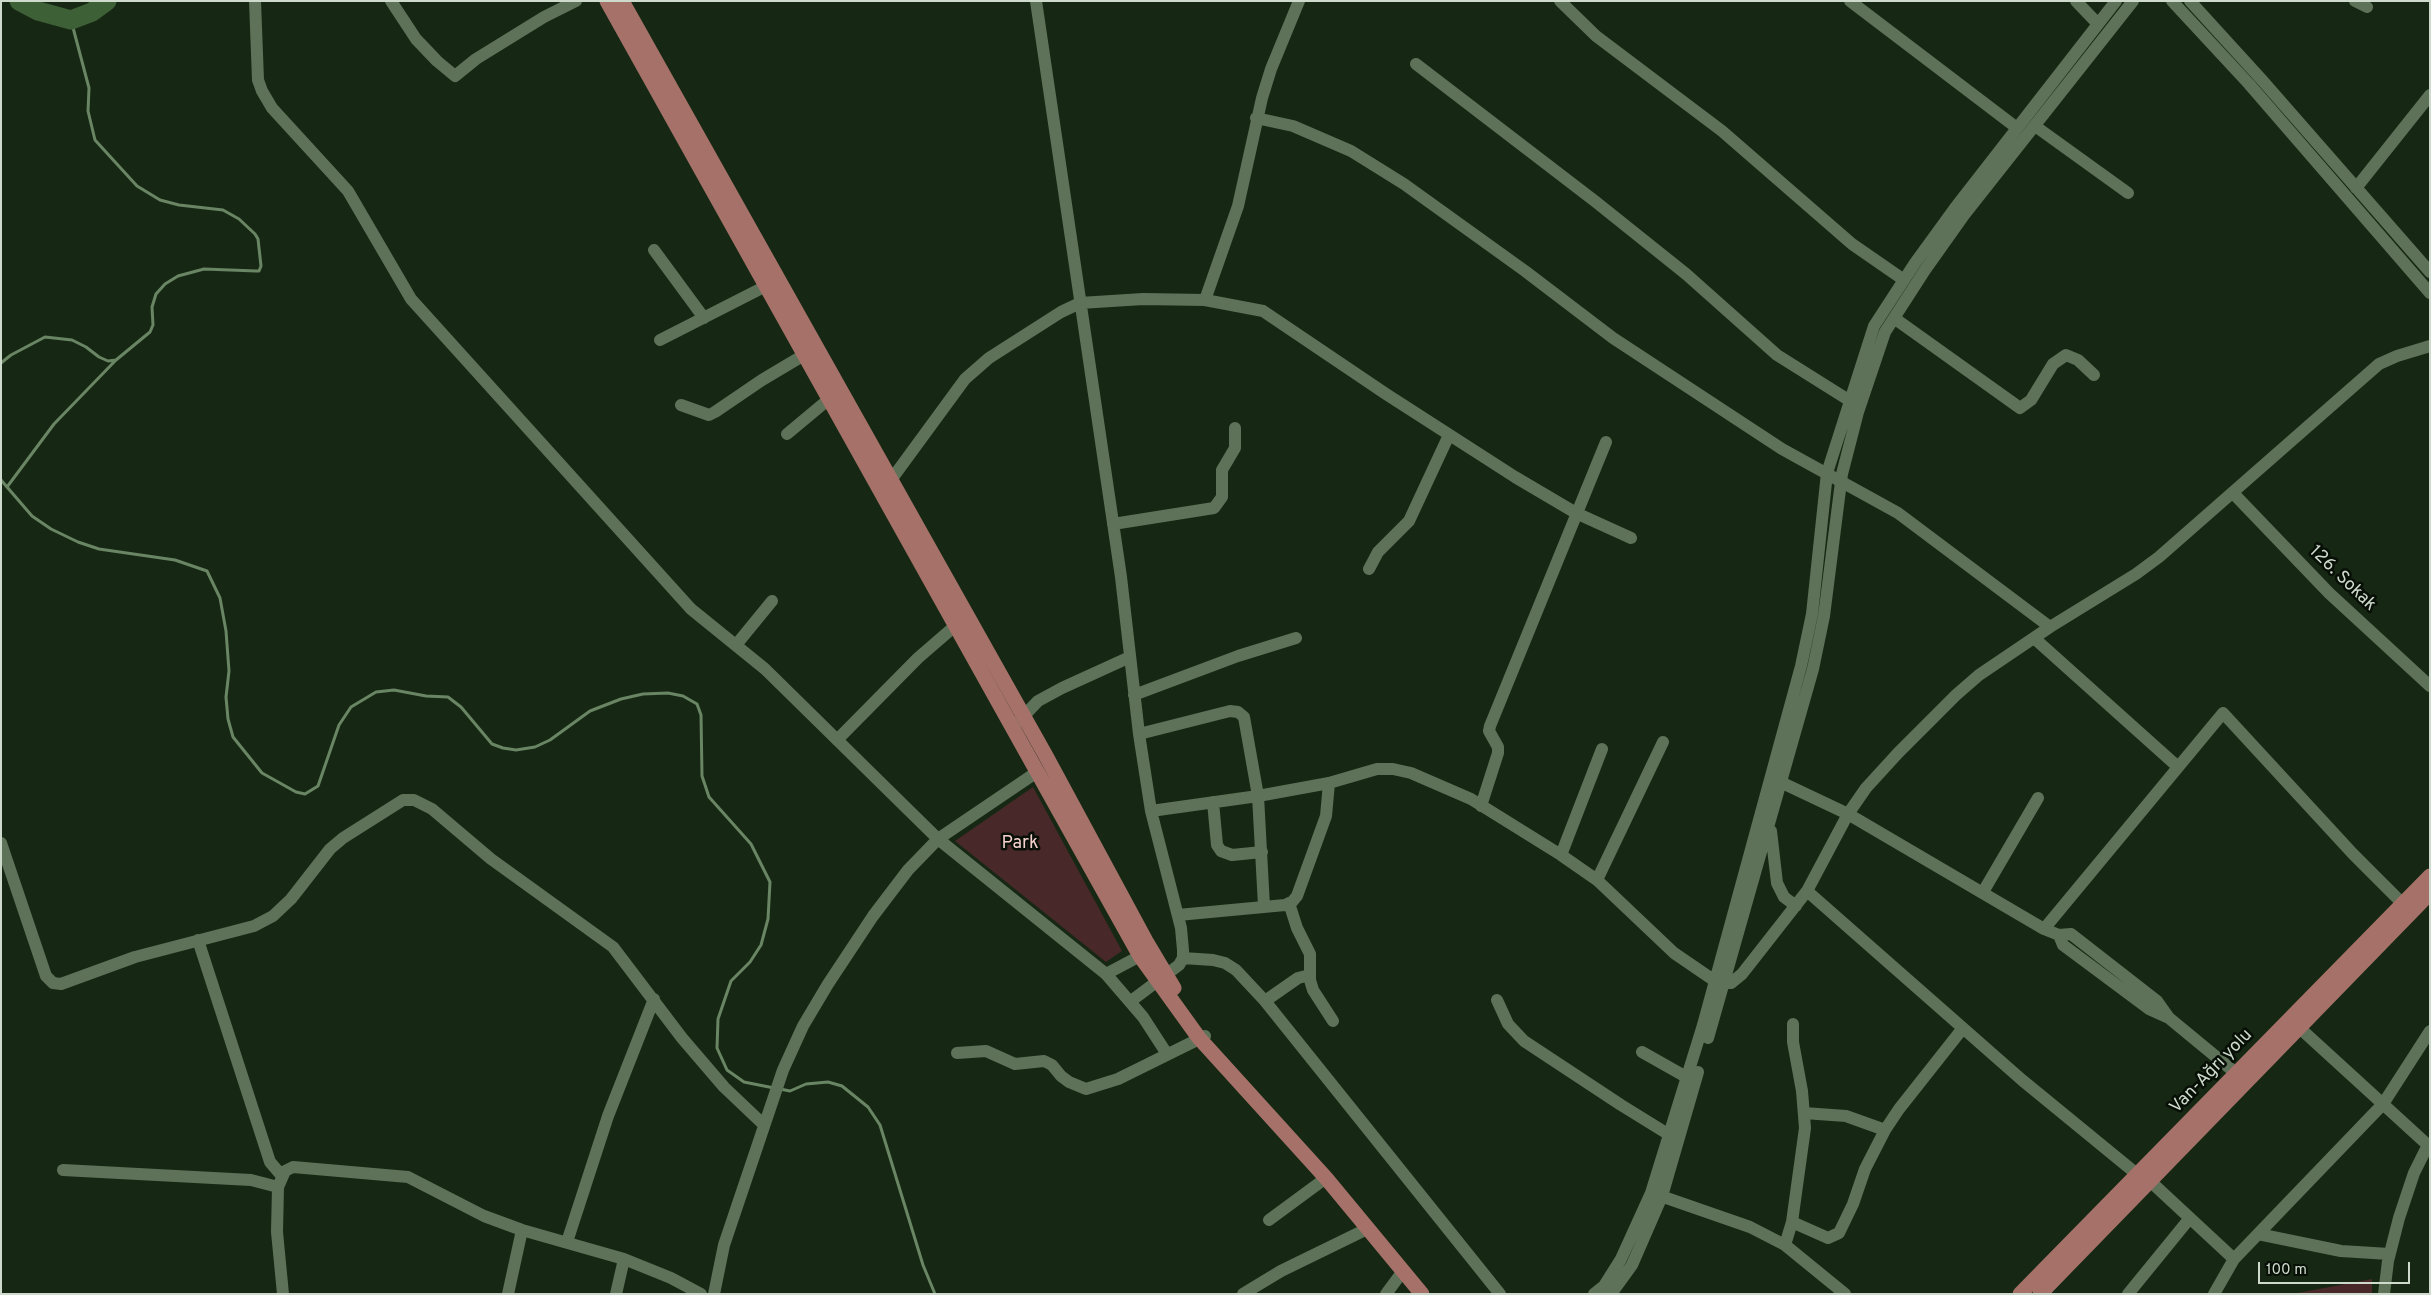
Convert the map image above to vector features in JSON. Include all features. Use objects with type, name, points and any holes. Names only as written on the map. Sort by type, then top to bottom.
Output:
[{"type":"main road","points":[[607,1],[1140,956],[1161,978]]},
{"type":"main road","points":[[622,1],[1024,717],[1161,978],[1221,1063],[1326,1178],[1422,1294]]},
{"type":"main road","name":"Van-Ağrı yolu","points":[[2020,1294],[2144,1178],[2235,1072],[2294,1024],[2430,876]]},
{"type":"main road","points":[[2040,1294],[2144,1178],[2247,1083],[2294,1024],[2430,894]]},
{"type":"street","points":[[255,1],[258,80],[262,91],[272,108],[348,191],[411,299],[691,609],[766,669],[938,839],[1106,974],[1131,1001],[1167,1054]]},
{"type":"street","points":[[391,1],[416,39],[437,61],[455,76],[476,59],[544,17],[576,1]]},
{"type":"street","points":[[1036,1],[1113,524],[1139,734],[1151,811],[1178,915],[1183,958]]},
{"type":"street","points":[[1205,300],[1238,206],[1256,118],[1271,69],[1299,1]]},
{"type":"street","points":[[1560,1],[1596,36],[1722,130],[1852,244],[1904,280]]},
{"type":"street","points":[[1850,1],[2017,128]]},
{"type":"street","points":[[2076,1],[2098,24]]},
{"type":"street","points":[[1611,1294],[1632,1265],[1656,1194],[1720,982],[1776,779],[1813,668],[1824,616],[1841,480],[1854,403],[1874,326],[1955,208],[2116,1]]},
{"type":"street","points":[[1730,944],[1770,824],[1776,779],[1812,614],[1827,472],[1854,403],[1886,332],[1925,270],[1964,215],[2134,1]]},
{"type":"street","points":[[2172,1],[2249,84],[2430,293]]},
{"type":"street","points":[[2190,1],[2430,272]]},
{"type":"street","points":[[2355,1],[2367,8]]},
{"type":"street","points":[[1416,64],[1596,202],[1686,274],[1777,355],[1854,403]]},
{"type":"street","points":[[2356,188],[2430,95]]},
{"type":"street","points":[[1256,118],[1292,126],[1351,151],[1397,180],[1525,271],[1613,338],[1782,449],[1827,472],[1898,513],[2050,627]]},
{"type":"street","points":[[2035,126],[2128,193]]},
{"type":"street","points":[[654,250],[704,318]]},
{"type":"street","points":[[660,340],[766,286]]},
{"type":"street","points":[[879,489],[891,480],[965,379],[997,353],[1061,312],[1080,303],[1143,299],[1205,300],[1263,311],[1448,435],[1576,513],[1631,538]]},
{"type":"street","points":[[1894,318],[2020,408],[2031,400],[2053,364],[2066,355],[2078,360],[2094,375]]},
{"type":"street","points":[[1151,811],[1258,796],[1329,783],[1377,770],[1393,769],[1438,783],[1481,806],[1561,855],[1597,880],[1674,953],[1720,982],[1732,983],[1756,958],[1807,891],[1848,814],[1866,788],[1956,695],[1979,675],[2050,627],[2136,574],[2379,364],[2397,356],[2430,346]]},
{"type":"street","points":[[681,405],[709,414],[715,412],[762,380],[804,356]]},
{"type":"street","points":[[788,434],[829,399]]},
{"type":"street","points":[[1113,524],[1214,508],[1222,496],[1222,470],[1235,448],[1235,428]]},
{"type":"street","points":[[1369,569],[1378,552],[1410,521],[1448,435]]},
{"type":"street","points":[[1481,806],[1498,753],[1498,747],[1489,732],[1490,726],[1606,442]]},
{"type":"street","name":"126. Sokak","points":[[2232,493],[2329,593],[2430,686]]},
{"type":"street","points":[[736,645],[772,602]]},
{"type":"street","points":[[837,740],[918,658],[955,626]]},
{"type":"street","points":[[1134,695],[1238,656],[1296,638]]},
{"type":"street","points":[[2034,638],[2178,767]]},
{"type":"street","points":[[1012,728],[1038,701],[1130,657]]},
{"type":"street","points":[[1139,734],[1230,711],[1238,712],[1246,721],[1258,796],[1264,906]]},
{"type":"street","points":[[2044,929],[2222,713],[2353,854],[2403,904]]},
{"type":"street","points":[[1597,880],[1663,742]]},
{"type":"street","points":[[1561,855],[1602,749]]},
{"type":"street","points":[[714,1294],[724,1245],[764,1124],[783,1070],[804,1026],[873,916],[908,870],[938,839],[1037,772]]},
{"type":"street","points":[[1776,779],[1848,814],[2044,929],[2059,935],[2063,945],[2149,1009],[2170,1018],[2247,1083]]},
{"type":"street","points":[[1178,915],[1289,903],[1297,896],[1326,816],[1329,783]]},
{"type":"street","points":[[1983,892],[2038,798]]},
{"type":"street","points":[[1,843],[46,976],[56,984],[135,957],[254,926],[273,916],[291,899],[330,850],[343,838],[403,800],[414,800],[432,809],[463,837],[535,892],[606,941],[654,999],[682,1038],[724,1087],[764,1124]]},
{"type":"street","points":[[1213,802],[1217,845],[1221,851],[1232,855],[1262,852]]},
{"type":"street","points":[[1770,824],[1777,883],[1784,897],[1796,906]]},
{"type":"street","points":[[1807,891],[1963,1028],[2144,1178],[2234,1259]]},
{"type":"street","points":[[1289,903],[1297,928],[1310,954],[1312,990],[1333,1021]]},
{"type":"street","points":[[198,940],[270,1162],[280,1182]]},
{"type":"street","points":[[1730,944],[1756,958]]},
{"type":"street","points":[[1106,974],[1140,956]]},
{"type":"street","points":[[1131,1001],[1183,958],[1225,963],[1236,970],[1265,1001],[1500,1294]]},
{"type":"street","points":[[1265,1001],[1298,978],[1310,975]]},
{"type":"street","points":[[1674,1137],[1688,1078],[1720,982]]},
{"type":"street","points":[[567,1242],[608,1116],[654,999]]},
{"type":"street","points":[[1498,1000],[1508,1024],[1524,1041],[1674,1137]]},
{"type":"street","points":[[1785,1245],[1792,1222],[1805,1128],[1793,1042],[1793,1024]]},
{"type":"street","points":[[2294,1024],[2429,1146],[2414,1173],[2389,1254],[2384,1294]]},
{"type":"street","points":[[1792,1222],[1828,1238],[1837,1236],[1853,1204],[1869,1161],[1885,1130],[1899,1109],[1963,1028]]},
{"type":"street","points":[[2214,1294],[2234,1259],[2383,1104],[2430,1032]]},
{"type":"street","points":[[957,1053],[986,1051],[1016,1064],[1044,1061],[1052,1065],[1069,1082],[1086,1089],[1118,1079],[1202,1037]]},
{"type":"street","points":[[1642,1052],[1688,1078]]},
{"type":"street","points":[[1804,1113],[1846,1116],[1885,1130]]},
{"type":"street","points":[[283,1294],[278,1232],[280,1182],[285,1171],[292,1167],[402,1176],[417,1180],[462,1206],[522,1230],[624,1259],[671,1278],[701,1294]]},
{"type":"street","points":[[63,1170],[280,1182]]},
{"type":"street","points":[[1269,1220],[1326,1178]]},
{"type":"street","points":[[1656,1194],[1750,1226],[1785,1245],[1845,1294]]},
{"type":"street","points":[[1594,1294],[1604,1286],[1621,1259],[1656,1194]]},
{"type":"street","points":[[2128,1294],[2190,1218]]},
{"type":"street","points":[[1243,1294],[1281,1271],[1369,1228]]},
{"type":"street","points":[[508,1294],[522,1230]]},
{"type":"street","points":[[2258,1234],[2341,1252],[2389,1254]]},
{"type":"street","points":[[616,1294],[624,1259]]},
{"type":"street","points":[[1386,1294],[1403,1271]]},
{"type":"green space","name":"Park","points":[[1033,787],[1122,951],[1106,962],[955,841]]},
{"type":"green space","points":[[2372,1279],[2372,1294],[2292,1294]]},
{"type":"waterway","points":[[19,1],[38,11],[71,20],[92,12],[107,1]]},
{"type":"waterway","points":[[1,363],[11,355],[45,337],[72,340],[86,347],[99,357],[108,361],[116,360],[150,332],[153,325],[152,307],[156,294],[165,284],[178,276],[204,269],[259,271],[261,266],[258,239],[239,219],[223,210],[179,205],[160,200],[137,186],[95,140],[88,111],[89,88],[71,20]]},
{"type":"waterway","points":[[7,487],[54,424],[115,361]]},
{"type":"waterway","points":[[1,480],[32,516],[51,529],[78,542],[99,549],[175,560],[207,571],[220,598],[226,631],[229,671],[226,697],[228,719],[233,737],[262,773],[296,792],[305,794],[318,786],[339,725],[351,707],[376,692],[394,690],[426,696],[448,697],[461,707],[492,744],[516,750],[535,747],[550,740],[590,711],[621,699],[643,694],[668,693],[683,696],[697,704],[701,715],[702,776],[709,797],[751,844],[770,882],[768,919],[761,945],[750,962],[731,981],[718,1019],[717,1048],[727,1070],[744,1082],[774,1088]]},
{"type":"waterway","points":[[780,1089],[790,1091],[806,1084],[828,1082],[842,1086],[868,1107],[880,1125],[923,1265],[935,1294]]}]
